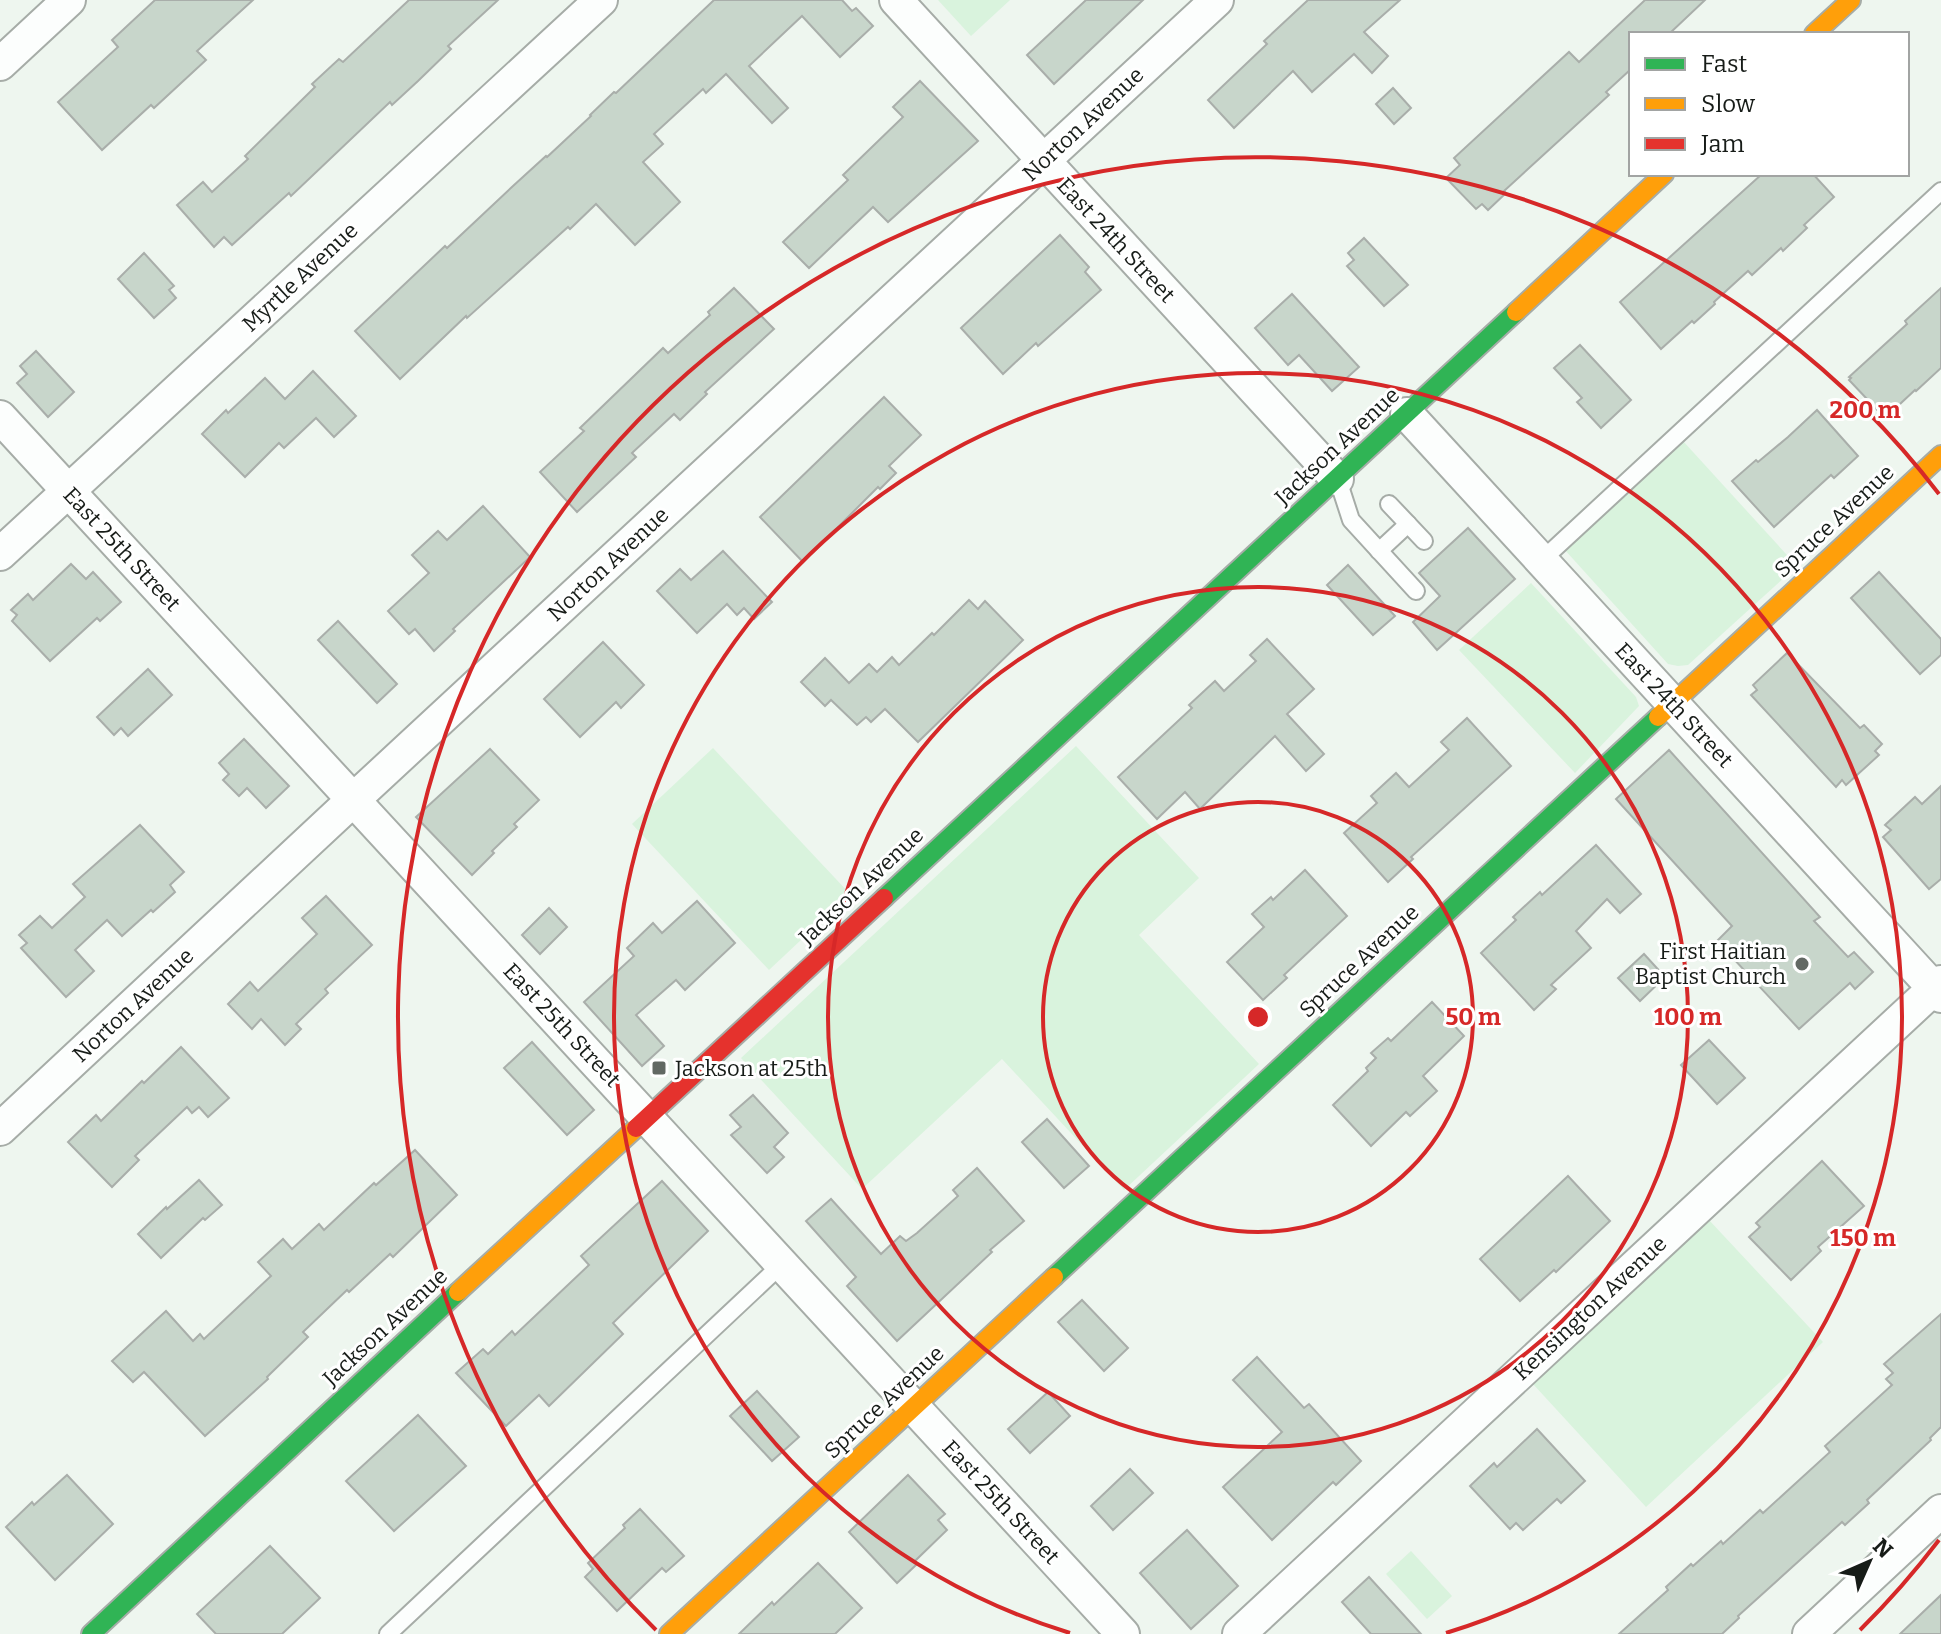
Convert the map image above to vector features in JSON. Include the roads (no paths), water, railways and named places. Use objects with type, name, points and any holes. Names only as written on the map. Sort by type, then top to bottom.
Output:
[{"type":"street","points":[[0,64],[69,0]]},
{"type":"street","name":"Myrtle Avenue","points":[[0,554],[601,0]]},
{"type":"street","name":"East 24th Street","points":[[896,0],[1337,479]]},
{"type":"street","name":"Norton Avenue","points":[[0,1129],[1217,0]]},
{"type":"street","points":[[1816,32],[1851,0]]},
{"type":"street","name":"Jackson Avenue","points":[[91,1634],[1662,176]]},
{"type":"street","name":"East 24th Street","points":[[1407,414],[1939,989]]},
{"type":"street","name":"East 25th Street","points":[[0,417],[1123,1634]]},
{"type":"street","name":"Spruce Avenue","points":[[669,1634],[1941,455]]},
{"type":"street","name":"Kensington Avenue","points":[[1239,1634],[1939,989]]},
{"type":"street","points":[[1809,1634],[1941,1511]]},
{"type":"lane","points":[[1541,561],[1941,191]]},
{"type":"lane","points":[[1337,479],[1351,520],[1416,591]]},
{"type":"lane","points":[[1389,504],[1424,541]]},
{"type":"lane","points":[[1379,551],[1408,524]]},
{"type":"lane","points":[[388,1634],[782,1264]]},
{"type":"place","name":"First Haitian Baptist Church","points":[[1802,964]]},
{"type":"place","name":"Jackson at 25th","points":[[659,1068]]}]
